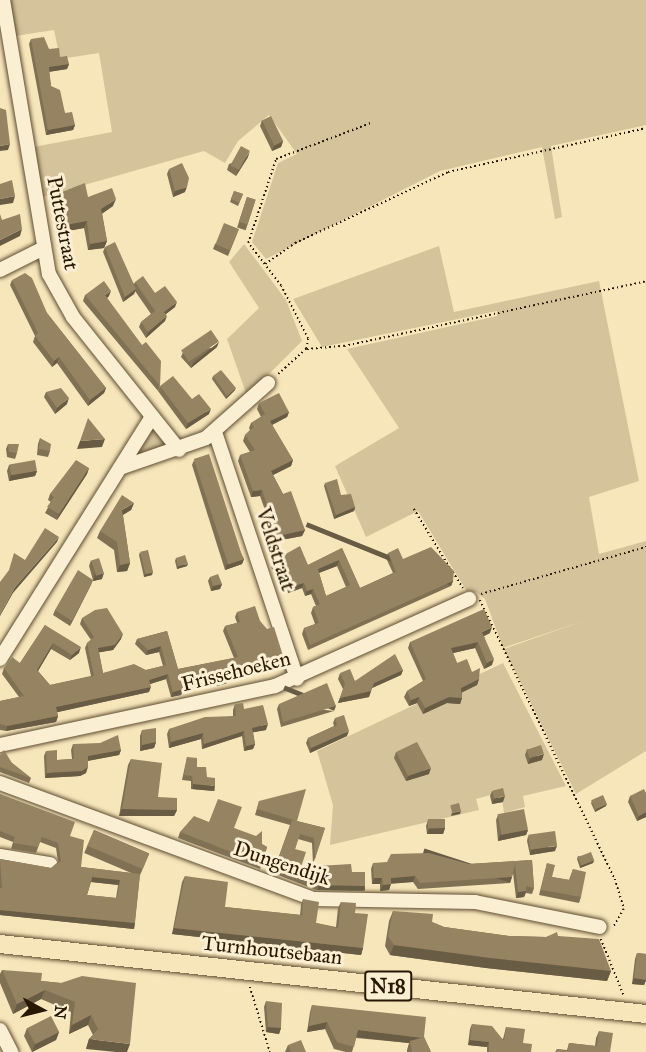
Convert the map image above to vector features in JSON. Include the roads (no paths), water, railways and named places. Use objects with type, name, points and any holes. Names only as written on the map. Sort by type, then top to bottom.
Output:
[{"type":"main road","name":"Turnhoutsebaan","points":[[0,944],[641,1014]]},
{"type":"street","name":"Puttestraat","points":[[3,0],[49,274],[73,317],[179,450]]},
{"type":"street","points":[[0,270],[44,248]]},
{"type":"street","points":[[120,468],[179,450],[215,432],[268,382]]},
{"type":"street","points":[[0,659],[152,417]]},
{"type":"street","name":"Veldstraat","points":[[215,432],[297,679]]},
{"type":"street","name":"Frissehoeken","points":[[0,745],[297,679],[469,599]]},
{"type":"street","name":"Dungendijk","points":[[0,783],[314,899],[475,902],[600,927]]},
{"type":"street","points":[[0,856],[50,864]]},
{"type":"street","points":[[0,1030],[11,1052]]}]
